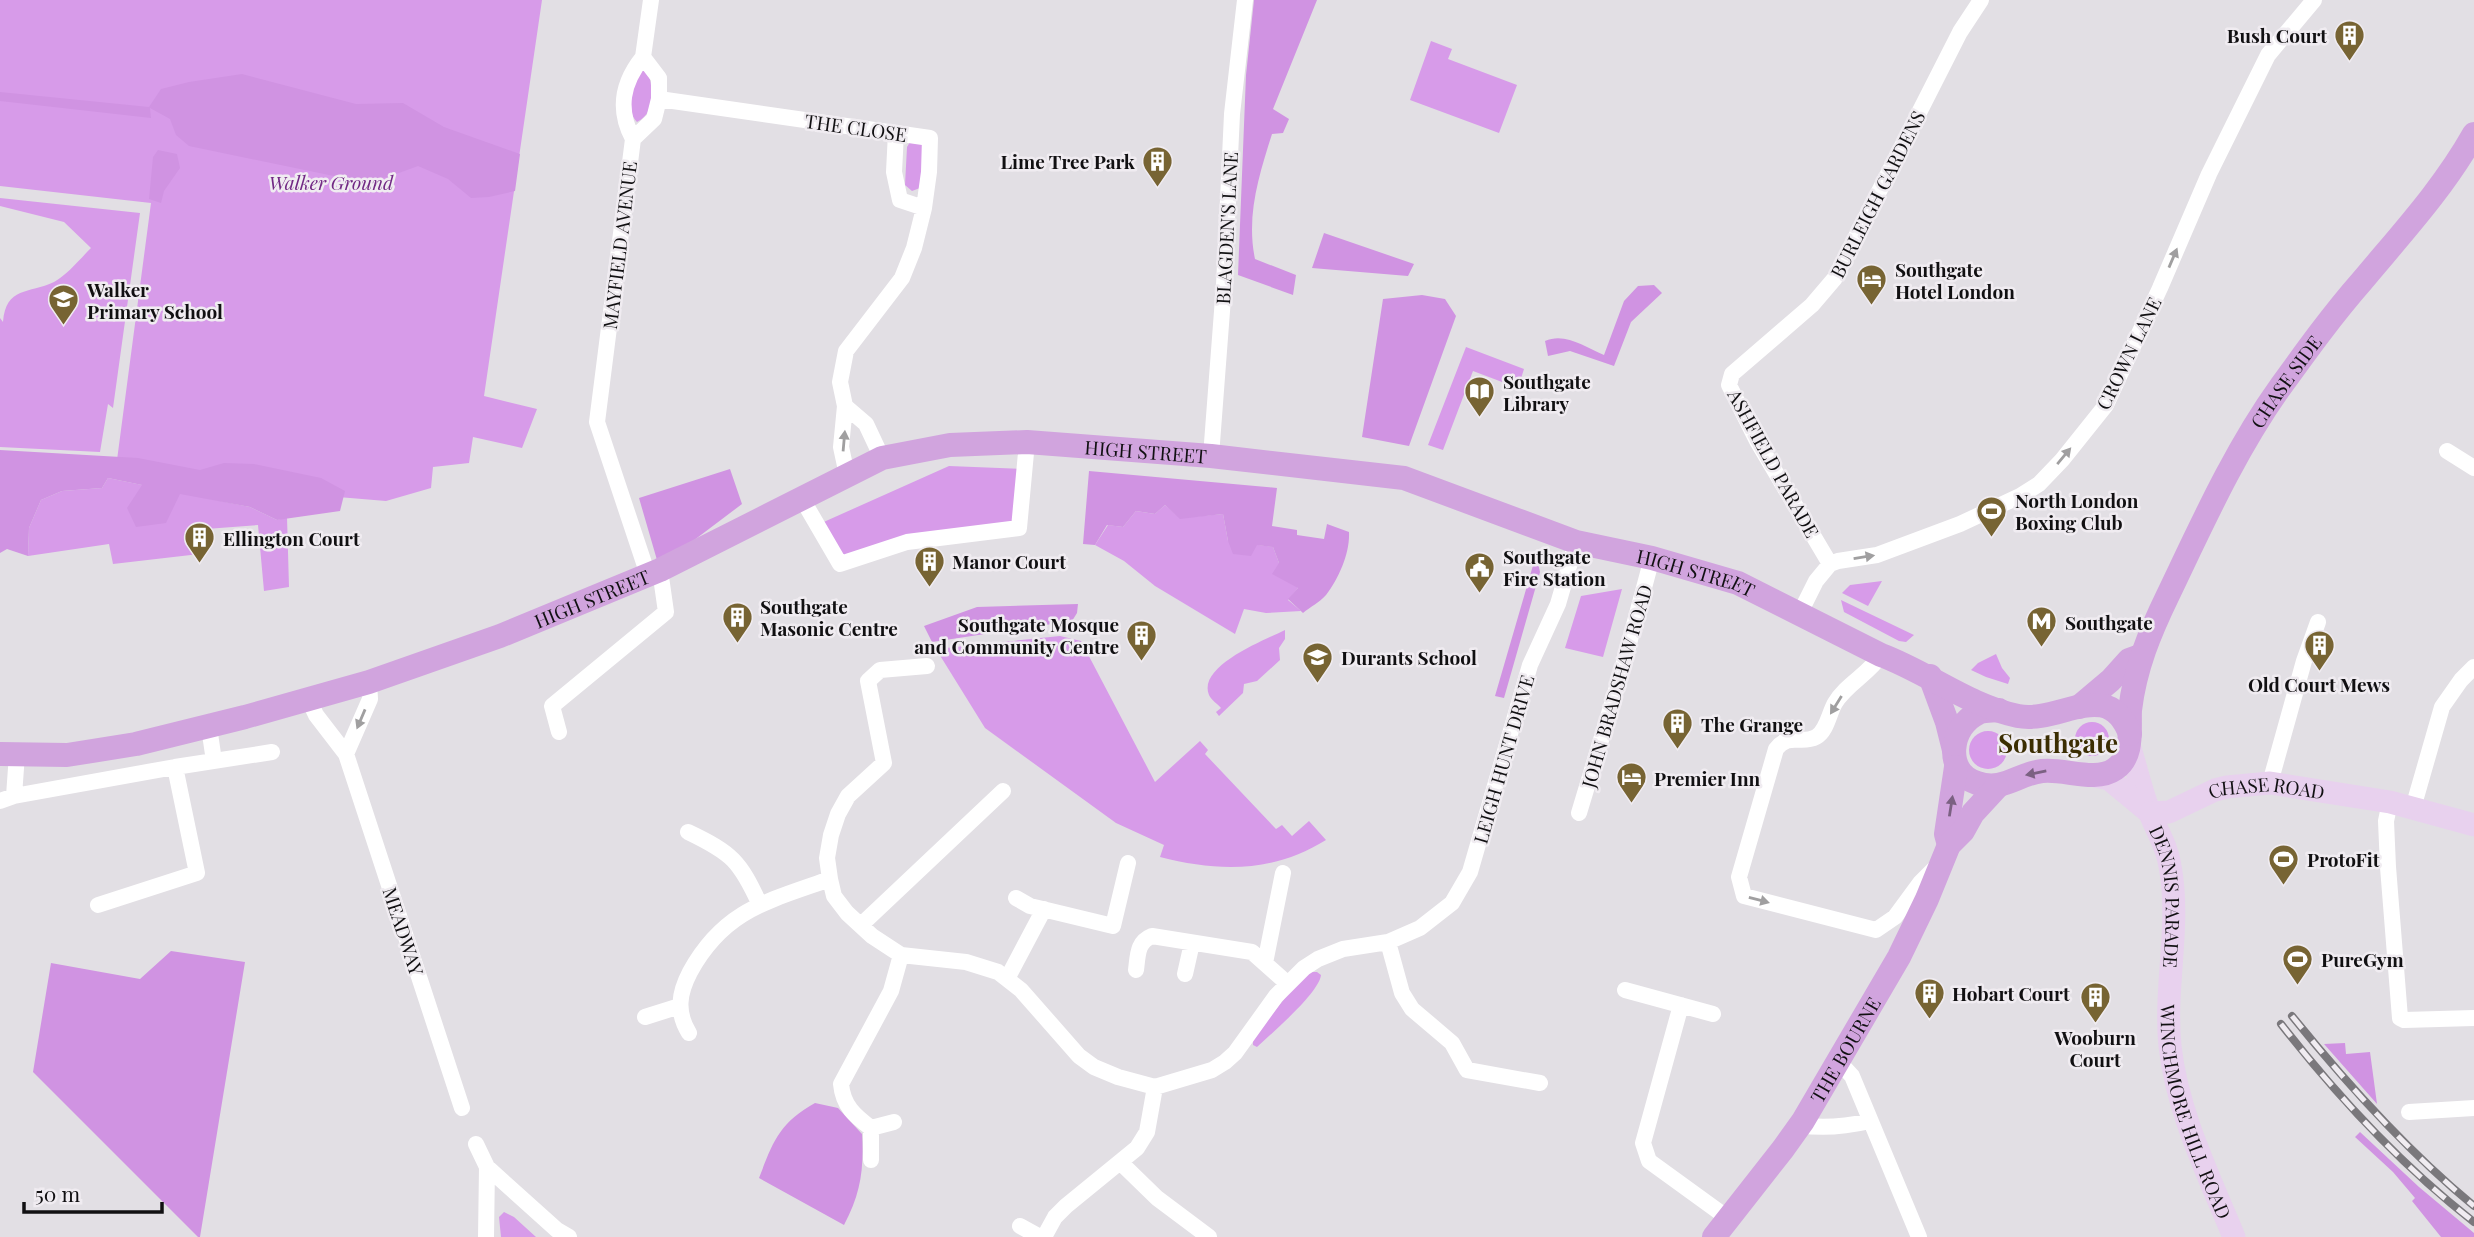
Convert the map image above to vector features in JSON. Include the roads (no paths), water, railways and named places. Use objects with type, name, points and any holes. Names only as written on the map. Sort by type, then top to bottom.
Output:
[{"type":"main road","name":"CHASE SIDE","points":[[2130,740],[2130,709],[2140,656],[2210,508],[2270,402],[2350,295],[2415,220],[2474,134]]},
{"type":"main road","name":"HIGH STREET","points":[[8,754],[67,755],[136,744],[209,727],[369,682],[502,635],[654,573],[882,458],[950,445],[1027,442],[1211,456],[1404,478],[1576,542],[1652,558],[1738,583],[1881,655],[1999,710]]},
{"type":"main road","name":"CHASE SIDE","points":[[2079,707],[2111,680],[2129,660],[2140,656]]},
{"type":"main road","points":[[1930,676],[1947,722],[1955,759],[1965,776],[1977,783],[1997,787],[2043,771],[2106,773],[2116,769],[2125,758],[2130,740],[2123,717],[2113,709],[2100,705],[2032,716],[2019,716],[1999,710],[1980,712],[1959,730],[1955,759]]},
{"type":"main road","name":"THE BOURNE","points":[[1945,853],[1955,759]]},
{"type":"main road","name":"THE BOURNE","points":[[1721,1228],[1800,1125],[1904,947],[1945,853],[1963,831],[1973,813],[1997,787]]},
{"type":"street","points":[[633,139],[625,124],[623,100],[629,74],[643,57],[651,0]]},
{"type":"street","name":"BLAGDEN'S LANE","points":[[1211,456],[1224,285],[1232,114],[1245,0]]},
{"type":"street","name":"BURLEIGH GARDENS","points":[[1742,363],[1812,305],[1835,278],[1960,32],[1981,0]]},
{"type":"street","name":"CROWN LANE","points":[[1830,565],[1838,561],[1877,555],[1960,523],[2039,484],[2060,462],[2106,405],[2209,174],[2268,55],[2314,0]]},
{"type":"street","points":[[643,57],[659,78],[659,99]]},
{"type":"street","name":"THE CLOSE","points":[[659,99],[930,138],[924,208],[914,248],[902,278],[846,351],[840,382],[845,406],[841,447],[847,475]]},
{"type":"street","name":"MAYFIELD AVENUE","points":[[654,573],[597,422],[633,139],[654,119],[659,99]]},
{"type":"street","points":[[896,133],[894,172],[900,200],[924,208]]},
{"type":"street","name":"ASHFIELD PARADE","points":[[1742,363],[1732,373],[1729,386],[1757,441],[1830,565]]},
{"type":"street","points":[[845,406],[866,425],[882,458]]},
{"type":"street","points":[[801,497],[840,564],[907,542],[1019,528],[1027,442]]},
{"type":"street","points":[[2447,451],[2474,468]]},
{"type":"street","name":"LEIGH HUNT DRIVE","points":[[1155,1087],[1212,1070],[1225,1062],[1235,1053],[1276,996],[1311,964],[1343,949],[1388,942],[1420,928],[1452,903],[1469,872],[1530,665],[1558,604],[1576,542]]},
{"type":"street","name":"JOHN BRADSHAW ROAD","points":[[1579,813],[1652,558]]},
{"type":"street","points":[[1800,613],[1816,581],[1830,565]]},
{"type":"street","points":[[559,732],[552,706],[666,612],[654,573]]},
{"type":"street","points":[[2270,783],[2318,622]]},
{"type":"street","points":[[1881,655],[1872,668],[1835,701],[1822,732],[1809,739],[1781,741],[1776,748],[1739,877],[1744,896],[1876,930],[1895,918],[1945,853]]},
{"type":"street","points":[[927,666],[880,670],[868,681],[884,763],[849,796],[838,814],[827,858],[834,896],[847,913],[872,936],[901,955],[966,962],[998,972],[1021,990],[1079,1056],[1094,1067],[1155,1087],[1147,1132],[1137,1148],[1066,1206],[1042,1237],[1020,1226]]},
{"type":"street","points":[[2413,808],[2442,707],[2460,680],[2474,667]]},
{"type":"street","points":[[346,754],[370,699],[369,682]]},
{"type":"street","name":"MEADWAY","points":[[309,700],[316,715],[346,754],[462,1108]]},
{"type":"street","points":[[209,727],[214,761]]},
{"type":"street","name":"DENNIS PARADE","points":[[2130,740],[2150,813],[2165,845],[2172,874],[2171,982]]},
{"type":"street","points":[[8,754],[7,799],[175,767],[272,752]]},
{"type":"street","points":[[98,905],[197,873],[175,767]]},
{"type":"street","name":"DENNIS PARADE","points":[[2077,774],[2098,775],[2109,779],[2150,813]]},
{"type":"street","name":"CHASE ROAD","points":[[2150,813],[2175,810],[2215,790],[2270,783],[2390,802],[2474,825]]},
{"type":"street","points":[[861,925],[1003,792]]},
{"type":"street","points":[[2390,802],[2386,821],[2388,867],[2400,1018],[2474,1018]]},
{"type":"street","points":[[688,832],[738,862],[760,905]]},
{"type":"street","points":[[1016,898],[1030,906],[1113,926],[1128,863]]},
{"type":"street","points":[[1265,963],[1283,873]]},
{"type":"street","points":[[689,1033],[680,1006],[682,987],[721,928],[760,905],[830,879]]},
{"type":"street","points":[[1007,979],[1044,909]]},
{"type":"street","points":[[1136,970],[1139,948],[1144,939],[1152,936],[1252,952],[1288,984]]},
{"type":"street","points":[[1388,942],[1402,993],[1412,1009],[1452,1044],[1467,1070],[1540,1083]]},
{"type":"street","points":[[1185,974],[1192,943]]},
{"type":"street","points":[[871,1128],[842,1100],[841,1084],[891,991],[901,955]]},
{"type":"street","name":"WINCHMORE HILL ROAD","points":[[2171,982],[2168,1017],[2174,1074],[2196,1141],[2234,1237]]},
{"type":"street","points":[[1625,990],[1713,1014]]},
{"type":"street","points":[[645,1017],[680,1006]]},
{"type":"street","points":[[1681,1006],[1643,1143],[1644,1153],[1649,1161],[1721,1228]]},
{"type":"street","points":[[1839,1062],[1852,1076],[1919,1237]]},
{"type":"street","points":[[2409,1112],[2474,1108]]},
{"type":"street","points":[[1800,1125],[1852,1125],[1870,1121]]},
{"type":"street","points":[[871,1128],[894,1122]]},
{"type":"street","points":[[871,1128],[871,1160]]},
{"type":"street","points":[[476,1144],[487,1167],[557,1230],[569,1237]]},
{"type":"street","points":[[1120,1163],[1157,1198],[1209,1237]]},
{"type":"street","points":[[486,1237],[487,1167]]},
{"type":"railway","points":[[2292,1016],[2378,1115],[2474,1206]]},
{"type":"railway","points":[[2281,1024],[2325,1078],[2396,1154],[2474,1222]]},
{"type":"place","name":"Bush Court","points":[[2350,62]]},
{"type":"place","name":"Lime Tree Park","points":[[1158,188]]},
{"type":"place","name":"Southgate Hotel London","points":[[1872,307]]},
{"type":"place","name":"Walker Primary School","points":[[64,327]]},
{"type":"place","name":"Southgate Library","points":[[1480,419]]},
{"type":"place","name":"North London Boxing Club","points":[[1992,538]]},
{"type":"place","name":"Ellington Court","points":[[200,565]]},
{"type":"place","name":"Manor Court","points":[[929,588]]},
{"type":"place","name":"Southgate Fire Station","points":[[1480,594]]},
{"type":"place","name":"Southgate Masonic Centre","points":[[737,644]]},
{"type":"place","name":"Southgate","points":[[2042,649]]},
{"type":"place","name":"Southgate Mosque and Community Centre","points":[[1142,662]]},
{"type":"place","name":"Old Court Mews","points":[[2319,672]]},
{"type":"place","name":"Durants School","points":[[1318,684]]},
{"type":"place","name":"The Grange","points":[[1678,751]]},
{"type":"place","name":"Premier Inn","points":[[1631,805]]},
{"type":"place","name":"ProtoFit","points":[[2284,886]]},
{"type":"place","name":"PureGym","points":[[2298,986]]},
{"type":"place","name":"Hobart Court","points":[[1929,1020]]},
{"type":"place","name":"Wooburn Court","points":[[2095,1025]]},
{"type":"district","name":"Southgate","points":[[2058,742]]},
{"type":"park label","name":"Walker Ground","points":[[331,182]]}]
